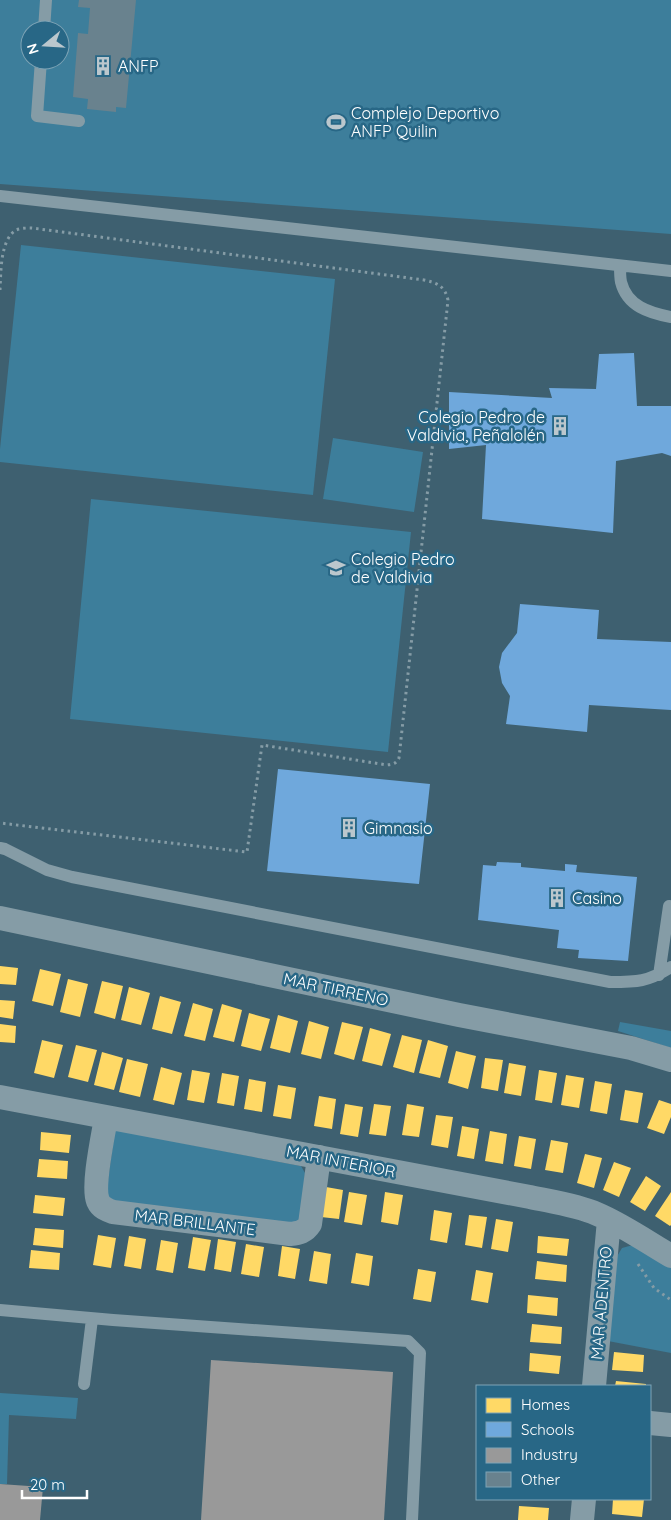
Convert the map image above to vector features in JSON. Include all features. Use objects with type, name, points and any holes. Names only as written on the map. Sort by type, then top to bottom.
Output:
[{"type":"street","name":"MAR TIRRENO","points":[[0,918],[631,1048],[671,1060]]},
{"type":"street","name":"MAR INTERIOR","points":[[0,1097],[539,1199],[586,1210],[608,1220],[671,1256]]},
{"type":"street","name":"MAR BRILLANTE","points":[[106,1118],[95,1188],[98,1202],[101,1206],[114,1212],[290,1234],[301,1232],[306,1229],[311,1219],[319,1157]]},
{"type":"street","name":"MAR ADENTRO","points":[[594,1385],[608,1220]]},
{"type":"street","points":[[651,1423],[671,1425]]},
{"type":"street","points":[[582,1520],[584,1500]]},
{"type":"lane","points":[[45,20],[46,0]]},
{"type":"lane","points":[[40,70],[36,116],[79,120]]},
{"type":"lane","points":[[0,196],[671,272]]},
{"type":"lane","points":[[620,266],[621,283],[627,296],[635,305],[671,317]]},
{"type":"lane","points":[[0,848],[47,870],[72,877],[610,982],[638,982],[660,975],[671,967]]},
{"type":"lane","points":[[660,975],[669,906]]},
{"type":"lane","points":[[0,1310],[408,1340],[420,1353],[412,1520]]},
{"type":"lane","points":[[84,1384],[92,1318]]},
{"type":"path","points":[[0,290],[4,245],[9,235],[18,229],[32,228],[424,280],[436,283],[446,291],[448,300],[409,668],[397,762],[387,765],[262,745],[247,852],[0,823]]},
{"type":"shaded area","name":"Complejo Deportivo ANFP Quilin","points":[[0,0],[671,0],[671,234],[0,184]]},
{"type":"shaded area","points":[[21,245],[335,279],[313,495],[0,462]]},
{"type":"shaded area","points":[[333,438],[423,452],[414,512],[323,499]]},
{"type":"shaded area","points":[[91,499],[411,532],[388,752],[70,719]]},
{"type":"shaded area","points":[[620,1022],[671,1031],[671,1048],[618,1031]]},
{"type":"shaded area","points":[[115,1130],[301,1166],[305,1173],[302,1218],[295,1225],[119,1206],[106,1195]]},
{"type":"shaded area","points":[[633,1245],[671,1264],[671,1353],[608,1341],[616,1258],[622,1248]]},
{"type":"shaded area","points":[[0,1393],[78,1398],[76,1419],[9,1415],[7,1484],[0,1484]]},
{"type":"building: Homes","points":[[0,966],[18,968],[16,985],[0,984]]},
{"type":"building: Homes","points":[[40,969],[61,974],[53,1006],[32,1001]]},
{"type":"building: Homes","points":[[68,979],[88,984],[80,1017],[60,1012]]},
{"type":"building: Homes","points":[[102,981],[123,986],[115,1019],[94,1013]]},
{"type":"building: Homes","points":[[129,987],[150,993],[141,1025],[121,1020]]},
{"type":"building: Homes","points":[[160,996],[181,1002],[172,1034],[152,1029]]},
{"type":"building: Homes","points":[[0,1000],[15,1001],[13,1019],[0,1017]]},
{"type":"building: Homes","points":[[193,1003],[213,1009],[205,1041],[184,1036]]},
{"type":"building: Homes","points":[[222,1004],[242,1010],[234,1042],[213,1037]]},
{"type":"building: Homes","points":[[249,1013],[270,1019],[261,1051],[241,1046]]},
{"type":"building: Homes","points":[[278,1015],[298,1021],[290,1053],[270,1048]]},
{"type":"building: Homes","points":[[309,1021],[329,1027],[321,1059],[301,1054]]},
{"type":"building: Homes","points":[[342,1022],[363,1027],[354,1060],[334,1054]]},
{"type":"building: Homes","points":[[0,1024],[16,1026],[15,1043],[0,1042]]},
{"type":"building: Homes","points":[[370,1028],[391,1034],[382,1066],[362,1061]]},
{"type":"building: Homes","points":[[402,1035],[422,1040],[414,1073],[393,1067]]},
{"type":"building: Homes","points":[[42,1040],[63,1045],[54,1078],[34,1073]]},
{"type":"building: Homes","points":[[428,1040],[448,1046],[440,1078],[419,1073]]},
{"type":"building: Homes","points":[[76,1045],[97,1050],[88,1082],[68,1077]]},
{"type":"building: Homes","points":[[456,1051],[476,1056],[468,1089],[448,1083]]},
{"type":"building: Homes","points":[[102,1052],[123,1058],[114,1090],[94,1085]]},
{"type":"building: Homes","points":[[485,1058],[503,1060],[498,1091],[481,1088]]},
{"type":"building: Homes","points":[[127,1059],[148,1064],[140,1097],[119,1092]]},
{"type":"building: Homes","points":[[509,1063],[526,1066],[521,1096],[504,1093]]},
{"type":"building: Homes","points":[[161,1067],[182,1073],[174,1105],[153,1100]]},
{"type":"building: Homes","points":[[192,1070],[210,1073],[204,1103],[187,1100]]},
{"type":"building: Homes","points":[[539,1070],[557,1073],[552,1103],[535,1100]]},
{"type":"building: Homes","points":[[222,1073],[239,1076],[234,1106],[217,1103]]},
{"type":"building: Homes","points":[[566,1075],[584,1078],[579,1108],[561,1105]]},
{"type":"building: Homes","points":[[249,1079],[266,1082],[262,1112],[244,1109]]},
{"type":"building: Homes","points":[[595,1081],[612,1084],[607,1114],[590,1111]]},
{"type":"building: Homes","points":[[278,1085],[296,1088],[291,1119],[273,1116]]},
{"type":"building: Homes","points":[[625,1090],[643,1093],[638,1123],[620,1120]]},
{"type":"building: Homes","points":[[319,1096],[336,1099],[332,1129],[314,1126]]},
{"type":"building: Homes","points":[[659,1100],[671,1104],[671,1117],[664,1134],[647,1128]]},
{"type":"building: Homes","points":[[345,1104],[363,1107],[358,1137],[340,1134]]},
{"type":"building: Homes","points":[[374,1104],[391,1106],[386,1136],[369,1134]]},
{"type":"building: Homes","points":[[407,1104],[424,1107],[419,1137],[402,1135]]},
{"type":"building: Homes","points":[[436,1115],[453,1117],[448,1148],[431,1145]]},
{"type":"building: Homes","points":[[462,1126],[479,1129],[474,1159],[457,1156]]},
{"type":"building: Homes","points":[[490,1131],[507,1134],[503,1164],[485,1161]]},
{"type":"building: Homes","points":[[41,1132],[71,1135],[69,1153],[40,1150]]},
{"type":"building: Homes","points":[[519,1136],[536,1139],[531,1169],[514,1166]]},
{"type":"building: Homes","points":[[551,1140],[568,1143],[563,1173],[545,1170]]},
{"type":"building: Homes","points":[[585,1154],[602,1158],[594,1188],[577,1183]]},
{"type":"building: Homes","points":[[39,1159],[68,1161],[67,1179],[37,1177]]},
{"type":"building: Homes","points":[[614,1162],[631,1168],[619,1197],[603,1190]]},
{"type":"building: Homes","points":[[646,1176],[661,1186],[645,1211],[630,1202]]},
{"type":"building: Homes","points":[[326,1187],[343,1190],[339,1219],[321,1217]]},
{"type":"building: Homes","points":[[349,1192],[367,1195],[362,1225],[344,1222]]},
{"type":"building: Homes","points":[[385,1192],[403,1195],[398,1225],[381,1222]]},
{"type":"building: Homes","points":[[671,1192],[671,1225],[670,1226],[655,1216]]},
{"type":"building: Homes","points":[[35,1195],[65,1198],[63,1216],[33,1213]]},
{"type":"building: Homes","points":[[434,1210],[452,1213],[447,1243],[430,1240]]},
{"type":"building: Homes","points":[[469,1215],[487,1217],[482,1248],[465,1245]]},
{"type":"building: Homes","points":[[496,1219],[513,1222],[508,1252],[491,1249]]},
{"type":"building: Homes","points":[[35,1228],[64,1230],[63,1248],[33,1245]]},
{"type":"building: Homes","points":[[98,1235],[116,1238],[111,1268],[93,1265]]},
{"type":"building: Homes","points":[[129,1236],[146,1239],[141,1269],[124,1266]]},
{"type":"building: Homes","points":[[538,1236],[569,1239],[567,1256],[537,1253]]},
{"type":"building: Homes","points":[[193,1237],[211,1240],[205,1271],[188,1268]]},
{"type":"building: Homes","points":[[218,1239],[236,1242],[231,1272],[214,1269]]},
{"type":"building: Homes","points":[[161,1240],[178,1243],[173,1273],[156,1270]]},
{"type":"building: Homes","points":[[246,1244],[264,1247],[259,1277],[241,1274]]},
{"type":"building: Homes","points":[[282,1246],[300,1249],[295,1279],[278,1276]]},
{"type":"building: Homes","points":[[31,1250],[60,1253],[59,1270],[29,1268]]},
{"type":"building: Homes","points":[[314,1251],[331,1254],[327,1284],[309,1281]]},
{"type":"building: Homes","points":[[356,1253],[373,1256],[369,1286],[351,1283]]},
{"type":"building: Homes","points":[[537,1261],[567,1265],[566,1282],[535,1279]]},
{"type":"building: Homes","points":[[418,1269],[436,1272],[431,1302],[413,1299]]},
{"type":"building: Homes","points":[[476,1270],[493,1273],[488,1303],[471,1300]]},
{"type":"building: Homes","points":[[528,1295],[558,1298],[557,1316],[527,1313]]},
{"type":"building: Homes","points":[[532,1324],[562,1327],[561,1344],[530,1342]]},
{"type":"building: Homes","points":[[614,1352],[644,1355],[643,1372],[612,1370]]},
{"type":"building: Homes","points":[[530,1353],[561,1356],[559,1374],[529,1371]]},
{"type":"building: Homes","points":[[616,1381],[646,1384],[646,1385],[615,1385]]},
{"type":"building: Homes","points":[[613,1500],[644,1500],[642,1517],[612,1514]]},
{"type":"building: Homes","points":[[519,1506],[549,1508],[548,1520],[518,1520]]},
{"type":"building: Schools","name":"Colegio Pedro de Valdivia, Peñalolén","points":[[634,353],[637,406],[671,406],[671,456],[662,453],[616,461],[613,533],[482,519],[486,445],[449,449],[449,392],[552,398],[549,388],[596,389],[599,354]]},
{"type":"building: Schools","points":[[520,604],[599,610],[597,639],[671,642],[671,710],[589,705],[587,732],[506,724],[510,696],[502,683],[499,667],[502,653],[517,633]]},
{"type":"building: Schools","name":"Gimnasio","points":[[278,769],[430,784],[419,884],[267,871]]},
{"type":"building: Schools","name":"Casino","points":[[497,862],[521,863],[521,867],[565,871],[565,864],[577,865],[576,872],[637,877],[628,961],[578,958],[579,950],[557,948],[559,930],[478,920],[483,865],[496,866]]},
{"type":"building: Industry","points":[[211,1360],[393,1372],[384,1520],[201,1520]]},
{"type":"building: Industry","points":[[0,1484],[43,1487],[40,1520],[0,1520]]},
{"type":"building: Other","name":"ANFP","points":[[79,0],[136,0],[126,108],[116,107],[116,112],[87,109],[88,99],[73,97],[78,33],[88,34],[90,8],[78,7]]},
{"type":"place","name":"ANFP","points":[[103,66]]},
{"type":"place","name":"Complejo Deportivo ANFP Quilin","points":[[336,122]]},
{"type":"place","name":"Colegio Pedro de Valdivia, Peñalolén","points":[[560,426]]},
{"type":"place","name":"Colegio Pedro de Valdivia","points":[[336,568]]},
{"type":"place","name":"Gimnasio","points":[[349,828]]},
{"type":"place","name":"Casino","points":[[557,898]]}]
